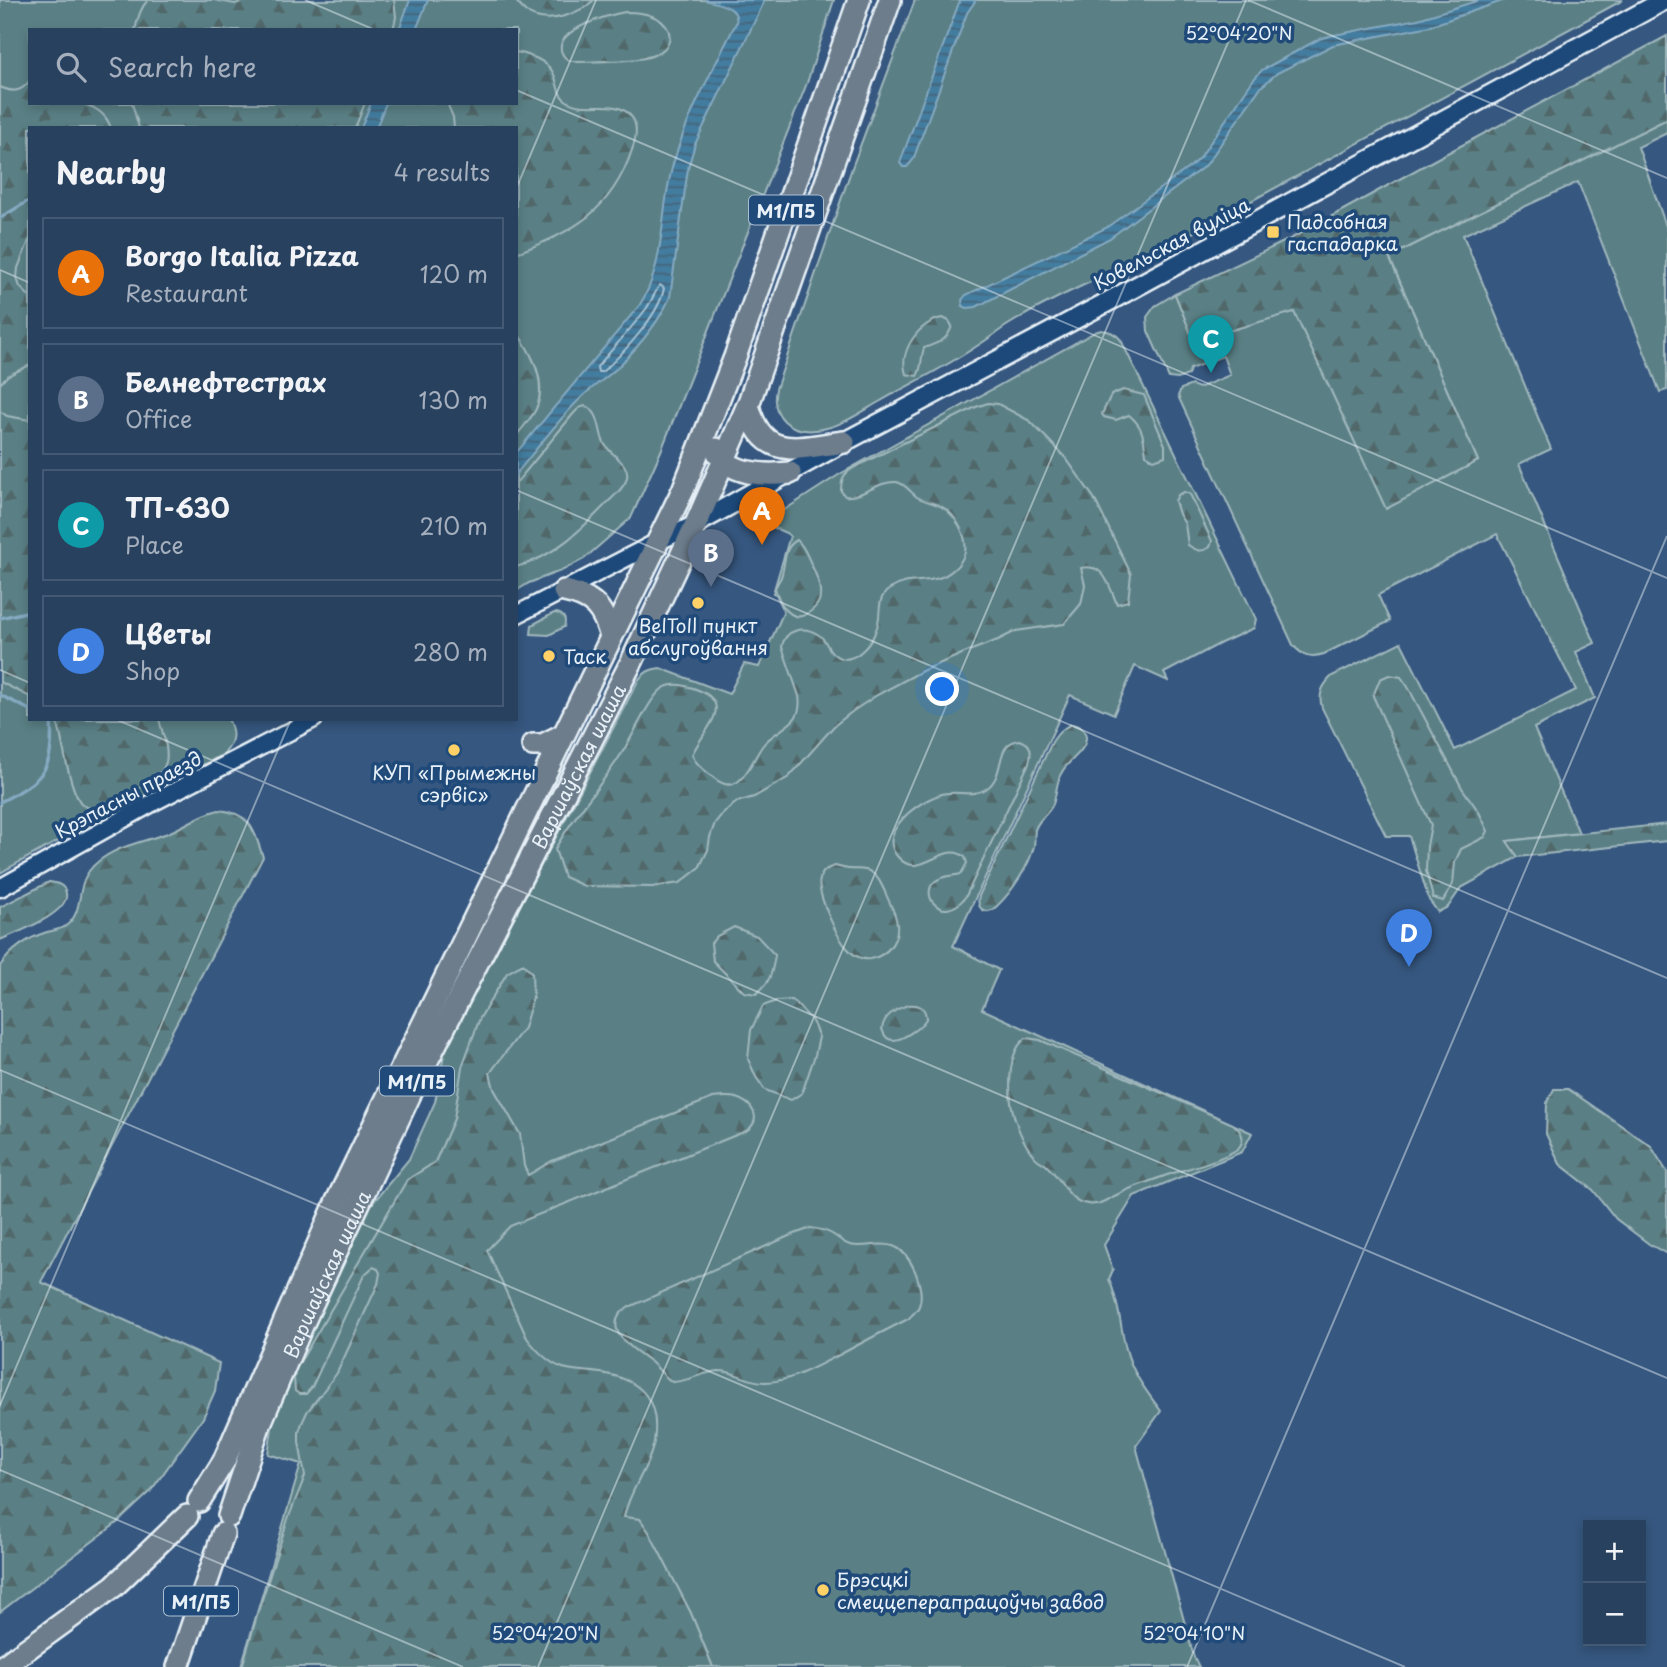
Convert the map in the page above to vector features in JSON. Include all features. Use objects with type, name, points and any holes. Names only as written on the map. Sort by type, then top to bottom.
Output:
[{"type":"highway","name":"Варшаўская шаша","points":[[2,1667],[114,1586],[193,1508],[223,1461],[337,1201],[683,490],[735,357],[859,0]]},
{"type":"highway","name":"Варшаўская шаша","points":[[178,1667],[259,1426],[309,1309],[411,1092],[633,659],[748,405],[890,0]]},
{"type":"highway","points":[[748,405],[751,421],[758,432],[768,442],[779,447],[796,449],[844,442]]},
{"type":"highway","points":[[711,419],[712,438],[717,453],[723,460],[750,472],[768,475],[790,473]]},
{"type":"highway","points":[[564,591],[580,594],[598,607],[611,637]]},
{"type":"highway","points":[[533,745],[543,745],[563,735]]},
{"type":"highway","points":[[500,862],[523,874]]},
{"type":"main road","name":"Ковельская вуліца","points":[[696,524],[1665,0]]},
{"type":"street","points":[[518,614],[696,524]]},
{"type":"street","name":"Крэпасны праезд","points":[[0,888],[155,802],[310,721]]},
{"type":"green space","points":[[0,0],[834,0],[807,83],[661,451],[631,518],[584,559],[518,590],[518,126],[28,126],[28,721],[229,721],[232,729],[230,745],[224,754],[0,873]]},
{"type":"green space","points":[[148,0],[214,0],[235,4],[248,0],[394,0],[396,17],[393,28],[136,28],[141,10]]},
{"type":"green space","points":[[515,0],[594,0],[582,9],[551,19],[530,14]]},
{"type":"green space","points":[[915,0],[1623,0],[1142,260],[1040,307],[953,361],[849,419],[825,429],[798,429],[779,415],[775,399],[776,389],[853,165]]},
{"type":"green space","points":[[625,12],[645,14],[664,24],[670,35],[666,46],[654,55],[628,60],[578,62],[563,56],[562,42],[575,30]]},
{"type":"green space","points":[[1667,36],[1667,119],[1389,257],[1478,461],[1386,509],[1294,312],[1194,341],[1175,294],[1292,238]]},
{"type":"green space","points":[[518,53],[534,57],[549,67],[560,94],[567,101],[582,106],[622,109],[632,118],[636,131],[624,171],[602,204],[555,237],[518,252],[518,126],[454,126],[448,105],[518,105]]},
{"type":"green space","points":[[28,82],[28,105],[84,105],[98,110],[106,117],[110,126],[28,126],[28,243],[17,278],[20,287],[28,295],[28,366],[7,376],[0,384],[0,87],[17,90]]},
{"type":"green space","points":[[133,105],[364,105],[356,126],[138,126]]},
{"type":"green space","points":[[1667,119],[1667,133],[1638,147],[1667,229],[1667,390],[1660,392],[1578,182],[1463,235],[1551,449],[1519,464],[1595,643],[1576,652],[1595,698],[1534,728],[1579,833],[1507,841],[1518,857],[1461,888],[1448,907],[1438,912],[1429,900],[1409,836],[1386,836],[1322,708],[1320,698],[1323,687],[1332,676],[1401,642],[1455,750],[1576,690],[1497,534],[1378,595],[1390,621],[1324,654],[1307,655],[1296,649],[1178,396],[1181,389],[1192,385],[1199,388],[1230,375],[1223,356],[1190,369],[1188,375],[1178,379],[1169,378],[1148,331],[1147,317],[1155,306],[1175,294],[1194,341],[1294,311],[1386,508],[1478,461],[1389,257]]},
{"type":"green space","points":[[943,318],[952,326],[947,335],[938,343],[924,348],[917,376],[906,374],[905,356],[913,338],[926,325]]},
{"type":"green space","points":[[1101,330],[1112,333],[1121,340],[1256,619],[1254,628],[1164,673],[1168,681],[1135,666],[1114,714],[1070,695],[953,946],[999,970],[982,1009],[1252,1133],[1242,1152],[1134,1196],[1104,1245],[1113,1270],[1109,1279],[1129,1358],[1140,1382],[1161,1411],[1136,1446],[1199,1667],[241,1667],[301,1464],[268,1454],[279,1400],[366,1211],[409,1159],[435,1102],[445,1049],[639,679],[648,671],[660,668],[729,694],[744,664],[759,667],[784,611],[773,593],[790,536],[768,525],[775,516],[840,474]]},
{"type":"green space","points":[[518,334],[533,358],[539,378],[539,399],[529,420],[518,434]]},
{"type":"green space","points":[[1123,390],[1144,395],[1165,445],[1165,456],[1154,460],[1146,455],[1140,428],[1129,415],[1116,420],[1102,414],[1111,395]]},
{"type":"green space","points":[[988,403],[998,404],[1030,421],[1065,457],[1094,498],[1131,574],[1128,601],[1117,604],[1101,572],[1089,567],[1081,568],[1085,585],[1081,604],[1064,624],[1016,631],[922,671],[877,695],[834,726],[789,777],[754,797],[737,802],[723,813],[715,823],[708,850],[699,868],[680,883],[652,887],[584,886],[564,877],[555,849],[617,761],[647,708],[662,689],[674,685],[685,686],[707,694],[714,701],[714,717],[692,755],[714,778],[723,784],[731,785],[744,776],[763,745],[797,714],[799,696],[782,647],[787,636],[796,630],[807,630],[822,637],[836,656],[844,659],[852,657],[866,647],[874,635],[881,602],[886,592],[897,585],[946,575],[958,565],[965,552],[965,539],[947,510],[917,497],[896,482],[889,482],[852,496],[845,496],[841,491],[842,483],[844,476],[855,467]]},
{"type":"green space","points":[[585,406],[594,412],[607,447],[625,467],[626,480],[616,494],[566,541],[542,557],[518,566],[518,481],[579,408]]},
{"type":"green space","points":[[0,411],[7,416],[28,420],[28,696],[0,682]]},
{"type":"green space","points":[[1184,492],[1190,494],[1212,541],[1210,547],[1201,551],[1188,545],[1185,524],[1175,501],[1178,495]]},
{"type":"green space","points":[[797,540],[815,572],[820,592],[815,608],[802,616],[791,614],[787,610],[779,600],[775,588],[781,577],[789,547]]},
{"type":"green space","points":[[554,613],[564,617],[564,627],[549,635],[531,634],[532,625]]},
{"type":"green space","points":[[1389,675],[1401,677],[1408,687],[1488,831],[1485,837],[1461,849],[1455,862],[1453,884],[1443,901],[1433,898],[1426,871],[1431,825],[1373,696],[1380,679]]},
{"type":"green space","points":[[56,721],[160,721],[166,746],[166,762],[156,777],[138,789],[100,808],[87,807],[75,792]]},
{"type":"green space","points":[[1072,724],[1083,730],[1086,735],[1085,743],[1060,776],[1053,804],[1035,830],[1034,846],[1019,878],[993,909],[983,910],[979,905],[979,896],[1052,742],[1060,731]]},
{"type":"green space","points":[[1020,740],[1030,749],[1029,763],[966,896],[957,905],[948,909],[941,908],[934,904],[931,898],[932,884],[942,878],[961,874],[967,863],[965,857],[948,853],[914,865],[905,863],[897,856],[892,846],[896,828],[911,811],[930,799],[945,793],[975,793],[986,789],[996,776],[1006,747]]},
{"type":"green space","points":[[219,810],[245,819],[254,831],[263,857],[41,1282],[219,1363],[215,1391],[203,1418],[150,1492],[118,1522],[0,1612],[0,966],[27,941],[67,925],[76,913],[85,878],[106,856]]},
{"type":"green space","points":[[1667,824],[1667,841],[1518,857],[1507,841]]},
{"type":"green space","points":[[835,866],[871,872],[878,879],[897,926],[892,945],[883,954],[870,959],[860,958],[849,951],[833,925],[821,894],[820,879],[827,869]]},
{"type":"green space","points":[[49,882],[59,884],[65,890],[65,901],[40,922],[0,940],[0,907]]},
{"type":"green space","points":[[734,927],[757,936],[775,955],[770,977],[756,994],[744,992],[713,961],[711,943],[717,936]]},
{"type":"green space","points":[[523,964],[532,973],[533,997],[524,1028],[490,1073],[494,1089],[520,1134],[524,1166],[528,1175],[552,1161],[713,1098],[742,1100],[754,1112],[754,1122],[746,1131],[510,1226],[487,1250],[527,1338],[543,1356],[563,1368],[619,1377],[639,1388],[651,1405],[655,1428],[654,1442],[624,1517],[640,1519],[649,1532],[691,1613],[713,1667],[242,1667],[288,1519],[305,1476],[299,1442],[302,1423],[307,1412],[337,1373],[378,1284],[378,1269],[373,1267],[364,1275],[312,1387],[306,1394],[295,1391],[296,1369],[407,1180],[435,1162],[454,1119],[462,1067],[480,1018],[507,973]]},
{"type":"green space","points":[[792,1000],[811,1019],[819,1037],[802,1093],[791,1100],[765,1090],[748,1059],[751,1030],[763,1006],[776,1001]]},
{"type":"green space","points":[[908,1005],[921,1007],[926,1019],[904,1037],[893,1040],[887,1038],[882,1029],[885,1020]]},
{"type":"green space","points":[[1026,1038],[1040,1040],[1233,1124],[1241,1134],[1242,1143],[1228,1154],[1137,1186],[1098,1204],[1077,1201],[1052,1171],[1035,1157],[1022,1138],[1014,1116],[1010,1095],[1011,1068],[1016,1051]]},
{"type":"green space","points":[[1554,1089],[1568,1089],[1651,1146],[1667,1172],[1667,1254],[1616,1219],[1593,1190],[1560,1164],[1546,1134],[1547,1103]]},
{"type":"green space","points":[[811,1228],[827,1232],[850,1245],[887,1245],[900,1250],[911,1263],[919,1281],[921,1299],[916,1311],[908,1319],[814,1368],[786,1379],[766,1382],[719,1371],[672,1382],[620,1336],[617,1322],[621,1313],[629,1307]]},
{"type":"water","points":[[410,0],[428,0],[417,28],[400,28]]},
{"type":"water","points":[[705,0],[765,0],[695,144],[688,168],[670,297],[640,343],[614,371],[575,404],[518,472],[518,451],[639,306],[648,290],[658,254],[674,161],[686,126],[736,23],[735,13],[722,5]]},
{"type":"water","points":[[960,0],[976,0],[967,13],[913,160],[907,167],[903,167],[901,160]]},
{"type":"water","points":[[1480,0],[1505,0],[1430,26],[1333,45],[1277,73],[1260,88],[1206,165],[1110,238],[976,307],[963,306],[962,300],[966,295],[1106,228],[1191,166],[1262,70],[1319,39],[1418,19]]},
{"type":"water","points":[[370,105],[385,105],[377,126],[362,126]]},
{"type":"waterway","points":[[0,218],[28,201]]},
{"type":"waterway","points":[[0,618],[28,611]]},
{"type":"waterway","points":[[0,695],[28,709]]},
{"type":"waterway","points":[[0,802],[27,787],[43,772],[50,751],[51,721]]},
{"type":"place","name":"Падсобная гаспадарка","points":[[1273,232]]},
{"type":"place","name":"ТП-630","points":[[1211,373]]},
{"type":"place","name":"Borgo Italia Pizza","points":[[762,545]]},
{"type":"place","name":"Белнефтестрах","points":[[711,587]]},
{"type":"place","name":"BelToll пункт абслугоўвання","points":[[698,603]]},
{"type":"place","name":"Таск","points":[[549,656]]},
{"type":"place","name":"КУП «Прымежны сэрвіс»","points":[[454,750]]},
{"type":"place","name":"Цветы","points":[[1409,967]]},
{"type":"place","name":"Брэсцкі смеццеперапрацоўчы завод","points":[[823,1590]]}]
